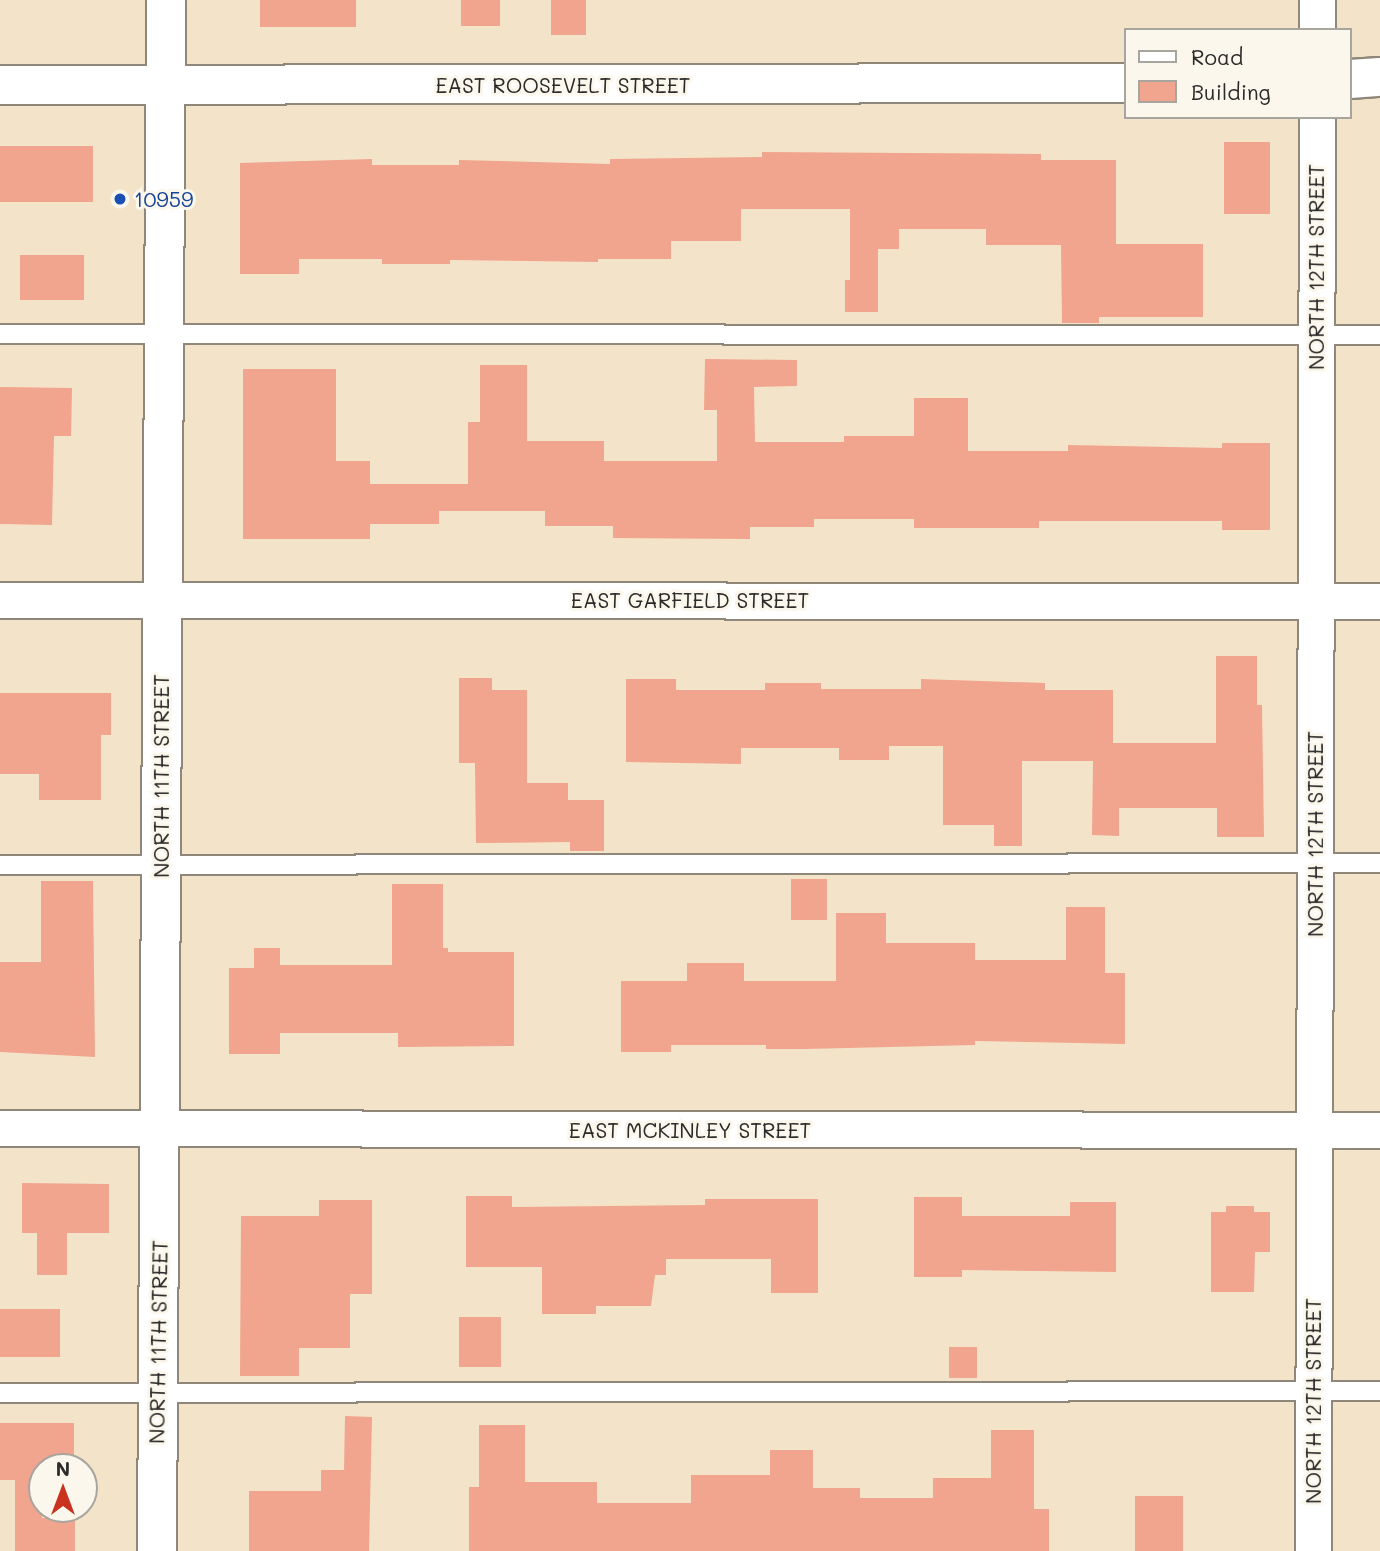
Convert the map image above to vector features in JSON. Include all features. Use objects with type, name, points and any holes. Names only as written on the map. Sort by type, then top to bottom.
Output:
[{"type":"street","name":"NORTH 11TH STREET","points":[[157,1551],[166,0]]},
{"type":"street","points":[[1317,0],[1317,28]]},
{"type":"street","points":[[1352,79],[1380,77]]},
{"type":"street","name":"EAST ROOSEVELT STREET","points":[[0,85],[1124,83]]},
{"type":"street","name":"NORTH 12TH STREET","points":[[1313,1551],[1317,119]]},
{"type":"street","name":"EAST GARFIELD STREET","points":[[0,600],[1380,601]]},
{"type":"street","name":"EAST MCKINLEY STREET","points":[[0,1128],[1380,1130]]},
{"type":"lane","points":[[0,334],[1380,335]]},
{"type":"lane","points":[[0,865],[1380,863]]},
{"type":"lane","points":[[0,1394],[1380,1391]]},
{"type":"building","points":[[260,0],[356,0],[356,27],[260,27]]},
{"type":"building","points":[[461,0],[500,0],[500,26],[461,26]]},
{"type":"building","points":[[551,0],[586,0],[586,35],[551,35]]},
{"type":"building","points":[[1224,142],[1270,142],[1270,214],[1224,214]]},
{"type":"building","points":[[0,146],[93,146],[93,202],[0,202]]},
{"type":"building","points":[[762,152],[1041,154],[1041,160],[1116,160],[1116,244],[1203,244],[1203,317],[1099,317],[1099,323],[1062,323],[1061,245],[986,245],[986,229],[899,229],[899,249],[878,249],[878,312],[845,312],[845,280],[850,280],[850,209],[741,209],[741,241],[671,241],[671,259],[598,259],[598,262],[450,260],[450,264],[382,264],[382,259],[299,259],[299,274],[240,274],[240,163],[372,159],[372,165],[459,165],[459,160],[610,164],[610,159],[762,157]]},
{"type":"building","points":[[20,255],[84,255],[84,300],[20,300]]},
{"type":"building","points":[[705,359],[797,360],[797,386],[754,387],[755,442],[844,442],[844,436],[914,436],[914,398],[968,398],[968,451],[1068,451],[1068,445],[1222,448],[1222,443],[1270,443],[1270,530],[1222,530],[1222,521],[1039,521],[1039,528],[914,528],[914,519],[814,519],[814,527],[750,527],[750,539],[613,538],[613,526],[545,526],[545,511],[439,511],[439,524],[370,524],[370,539],[243,539],[243,369],[336,369],[336,461],[370,461],[370,484],[468,484],[468,422],[480,422],[480,365],[527,365],[527,441],[604,441],[604,461],[717,461],[717,410],[704,410]]},
{"type":"building","points":[[0,387],[72,388],[71,436],[54,436],[52,525],[0,524]]},
{"type":"building","points":[[1216,656],[1257,656],[1257,705],[1262,705],[1264,837],[1217,837],[1217,808],[1119,808],[1119,836],[1092,835],[1093,761],[1022,761],[1022,846],[994,846],[994,825],[943,825],[943,746],[889,746],[889,760],[839,760],[839,748],[741,748],[741,764],[626,762],[626,679],[676,679],[676,690],[765,690],[765,683],[821,683],[821,689],[921,689],[921,679],[1045,683],[1045,690],[1113,690],[1113,743],[1216,743]]},
{"type":"building","points":[[459,678],[492,678],[492,690],[527,690],[527,783],[568,783],[568,800],[604,800],[604,851],[570,851],[570,842],[476,843],[475,763],[459,763]]},
{"type":"building","points":[[0,693],[111,693],[111,735],[101,735],[101,800],[39,800],[39,774],[0,774]]},
{"type":"building","points":[[791,879],[827,879],[827,920],[791,920]]},
{"type":"building","points":[[41,881],[93,881],[95,1057],[0,1052],[0,962],[41,962]]},
{"type":"building","points":[[392,884],[443,884],[443,948],[448,948],[448,952],[514,952],[514,1046],[398,1047],[398,1033],[280,1033],[280,1054],[229,1054],[229,968],[254,968],[254,948],[280,948],[280,965],[392,965]]},
{"type":"building","points":[[1066,907],[1105,907],[1105,973],[1125,973],[1125,1044],[975,1041],[975,1045],[805,1049],[766,1049],[766,1045],[671,1045],[671,1052],[621,1052],[621,981],[687,981],[687,963],[744,963],[744,981],[836,981],[836,913],[886,913],[886,943],[975,943],[975,960],[1066,960]]},
{"type":"building","points":[[22,1183],[109,1184],[109,1233],[67,1233],[67,1275],[37,1275],[37,1233],[22,1233]]},
{"type":"building","points":[[466,1196],[512,1196],[512,1207],[705,1205],[705,1199],[818,1199],[818,1293],[771,1293],[771,1259],[666,1259],[666,1275],[655,1275],[651,1306],[596,1306],[596,1314],[542,1314],[542,1267],[466,1267]]},
{"type":"building","points":[[914,1197],[962,1197],[962,1216],[1070,1216],[1070,1202],[1116,1202],[1116,1272],[962,1270],[962,1277],[914,1277]]},
{"type":"building","points":[[319,1200],[372,1200],[372,1294],[350,1294],[350,1348],[299,1348],[299,1376],[240,1376],[241,1216],[319,1216]]},
{"type":"building","points":[[1226,1206],[1254,1206],[1254,1212],[1270,1212],[1270,1252],[1255,1252],[1254,1292],[1211,1292],[1211,1212],[1226,1212]]},
{"type":"building","points":[[0,1309],[60,1309],[60,1357],[0,1357]]},
{"type":"building","points":[[459,1317],[501,1317],[501,1367],[459,1367]]},
{"type":"building","points":[[949,1347],[977,1347],[977,1378],[949,1378]]},
{"type":"building","points":[[345,1416],[372,1417],[369,1551],[249,1551],[249,1491],[321,1491],[321,1470],[344,1470]]},
{"type":"building","points":[[0,1423],[74,1423],[74,1453],[28,1453],[28,1523],[75,1523],[75,1551],[15,1551],[15,1480],[0,1480]]},
{"type":"building","points":[[479,1425],[525,1425],[525,1482],[597,1482],[597,1503],[691,1503],[691,1475],[770,1475],[770,1450],[813,1450],[813,1488],[860,1488],[860,1498],[933,1498],[933,1478],[991,1478],[991,1430],[1034,1430],[1034,1509],[1049,1509],[1049,1551],[469,1551],[469,1487],[479,1487]]},
{"type":"building","points":[[1135,1496],[1183,1496],[1183,1551],[1135,1551]]},
{"type":"place","name":"10959","points":[[120,199]]}]
